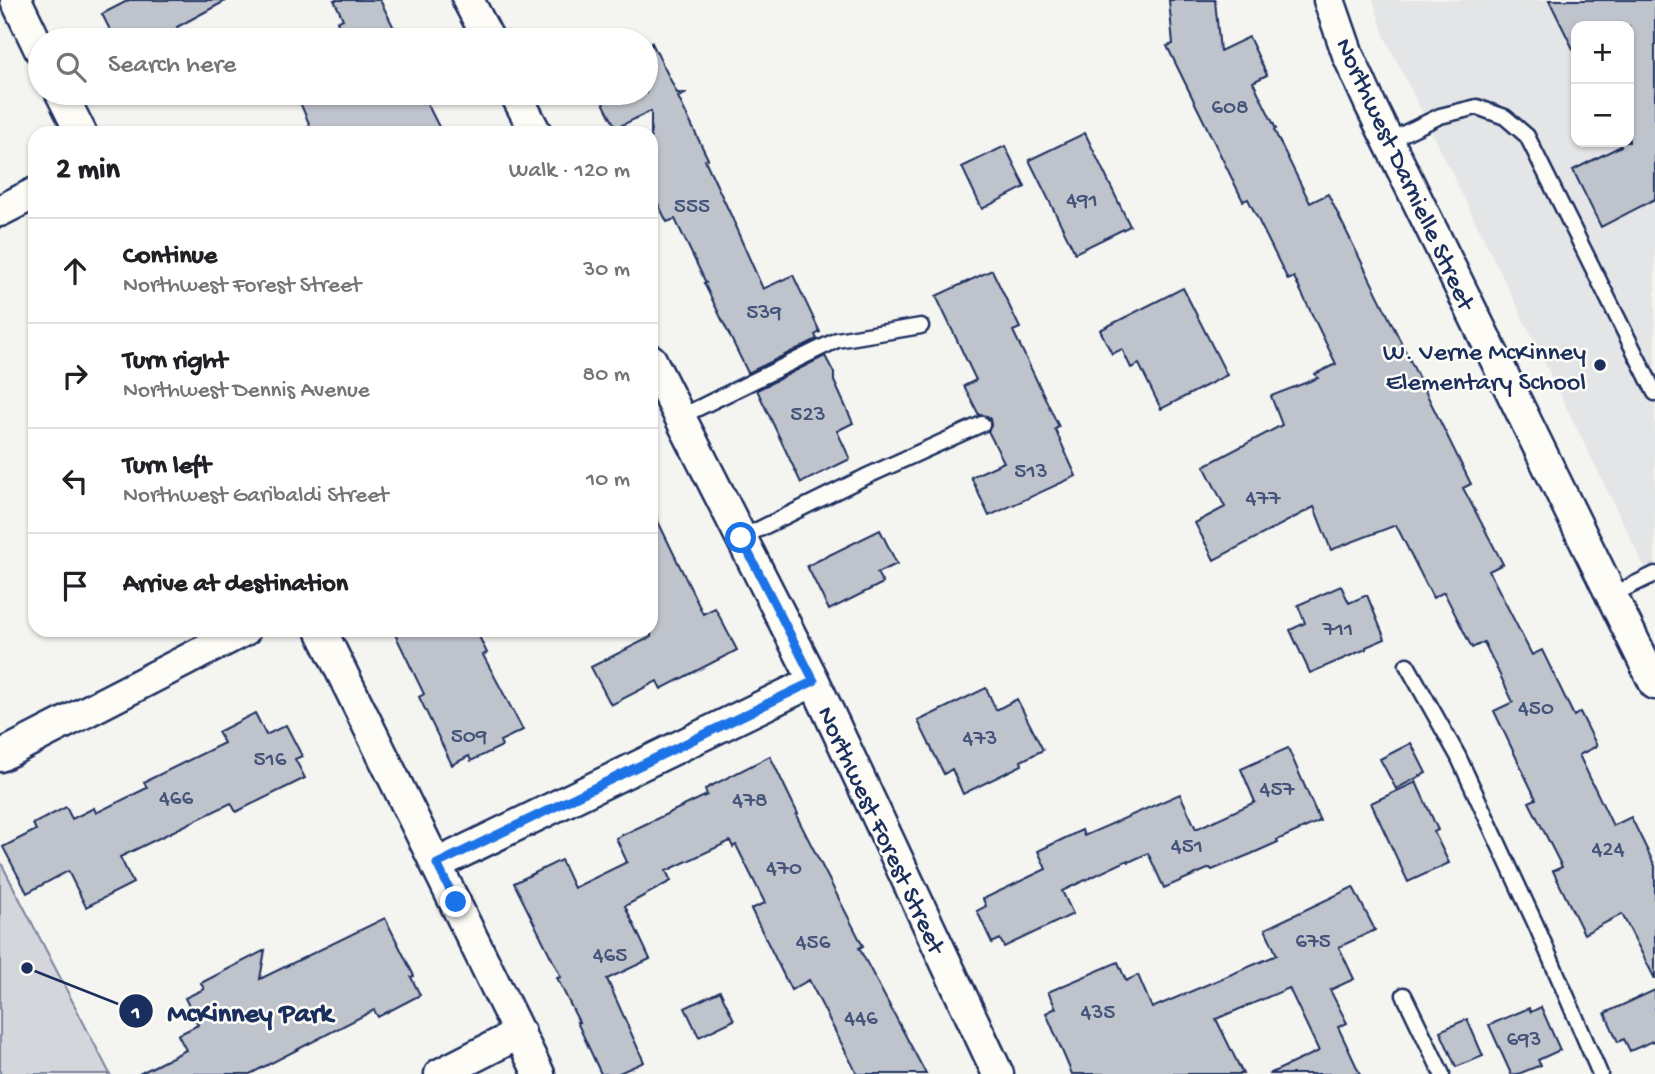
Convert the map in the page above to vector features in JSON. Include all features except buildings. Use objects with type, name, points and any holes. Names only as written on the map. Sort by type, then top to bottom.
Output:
[{"type":"street","points":[[16,0],[29,28]]},
{"type":"street","points":[[468,0],[483,28]]},
{"type":"street","name":"Northwest Darnielle Street","points":[[1329,0],[1348,55],[1388,141],[1655,684]]},
{"type":"street","points":[[67,105],[78,126]]},
{"type":"street","points":[[521,105],[532,126]]},
{"type":"street","points":[[0,211],[28,197]]},
{"type":"street","name":"Northwest Forest Street","points":[[658,374],[814,681],[998,1074]]},
{"type":"street","points":[[0,755],[231,637]]},
{"type":"street","points":[[324,637],[539,1074]]},
{"type":"street","points":[[437,864],[814,681]]},
{"type":"street","points":[[440,1074],[520,1032]]},
{"type":"lane","points":[[1388,141],[1440,116],[1476,107],[1505,117],[1527,136],[1655,393]]},
{"type":"lane","points":[[680,417],[838,340],[921,326]]},
{"type":"lane","points":[[741,538],[865,477],[982,424]]},
{"type":"lane","points":[[1612,595],[1655,574]]},
{"type":"lane","points":[[1407,665],[1458,756],[1536,925],[1600,1074]]},
{"type":"lane","points":[[1404,995],[1442,1074]]},
{"type":"shaded area","name":"W. Verne McKinney Elementary School","points":[[1373,0],[1655,0],[1655,588],[1384,35]]},
{"type":"shaded area","points":[[0,861],[110,1074],[0,1074]]},
{"type":"place","name":"W. Verne McKinney Elementary School","points":[[1600,365]]},
{"type":"place","name":"McKinney Park","points":[[27,968]]},
{"type":"route","points":[[456,902],[437,864],[814,681],[741,538]]}]
